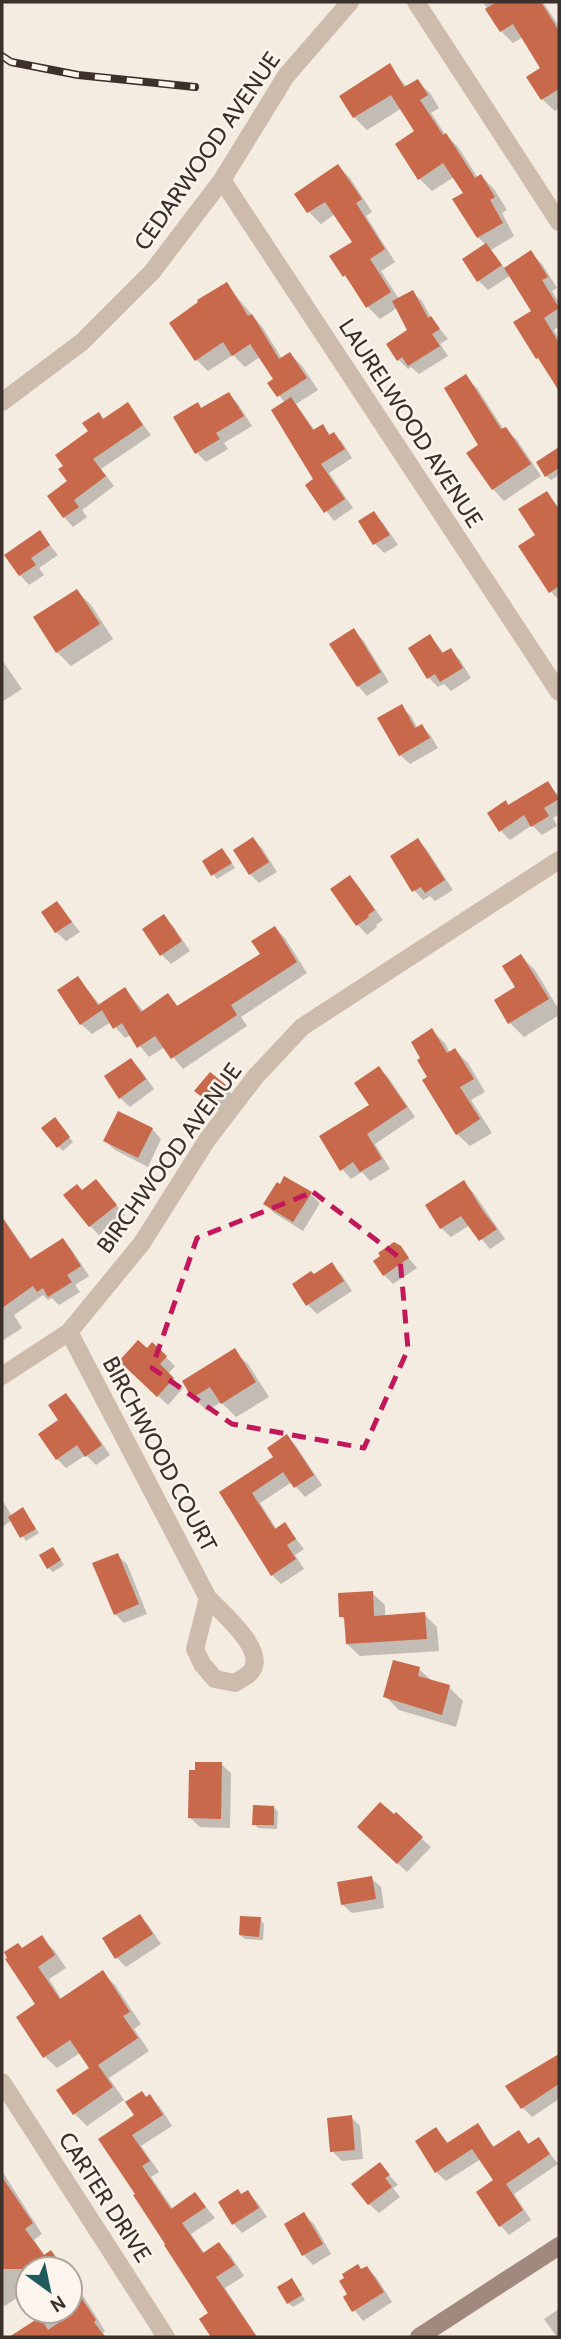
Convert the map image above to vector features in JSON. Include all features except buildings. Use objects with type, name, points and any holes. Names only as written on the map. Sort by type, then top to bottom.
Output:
[{"type":"street","name":"CEDARWOOD AVENUE","points":[[2,402],[82,342],[143,281],[222,180],[286,76],[350,2]]},
{"type":"street","points":[[416,2],[559,222]]},
{"type":"street","name":"LAURELWOOD AVENUE","points":[[222,180],[559,692]]},
{"type":"street","name":"BIRCHWOOD AVENUE","points":[[2,1376],[69,1332],[142,1243],[207,1140],[256,1076],[302,1027],[559,860]]},
{"type":"street","name":"BIRCHWOOD COURT","points":[[69,1332],[208,1598],[252,1645],[255,1662],[250,1673],[235,1683],[215,1679],[202,1664],[195,1649],[208,1598]]},
{"type":"street","name":"CARTER DRIVE","points":[[2,2082],[166,2337]]},
{"type":"street","points":[[419,2337],[559,2246]]},
{"type":"highlighted area","points":[[313,1192],[400,1258],[408,1349],[364,1448],[232,1424],[152,1368],[197,1238]]},
{"type":"railway","points":[[2,56],[11,62],[78,75],[195,87]]}]
